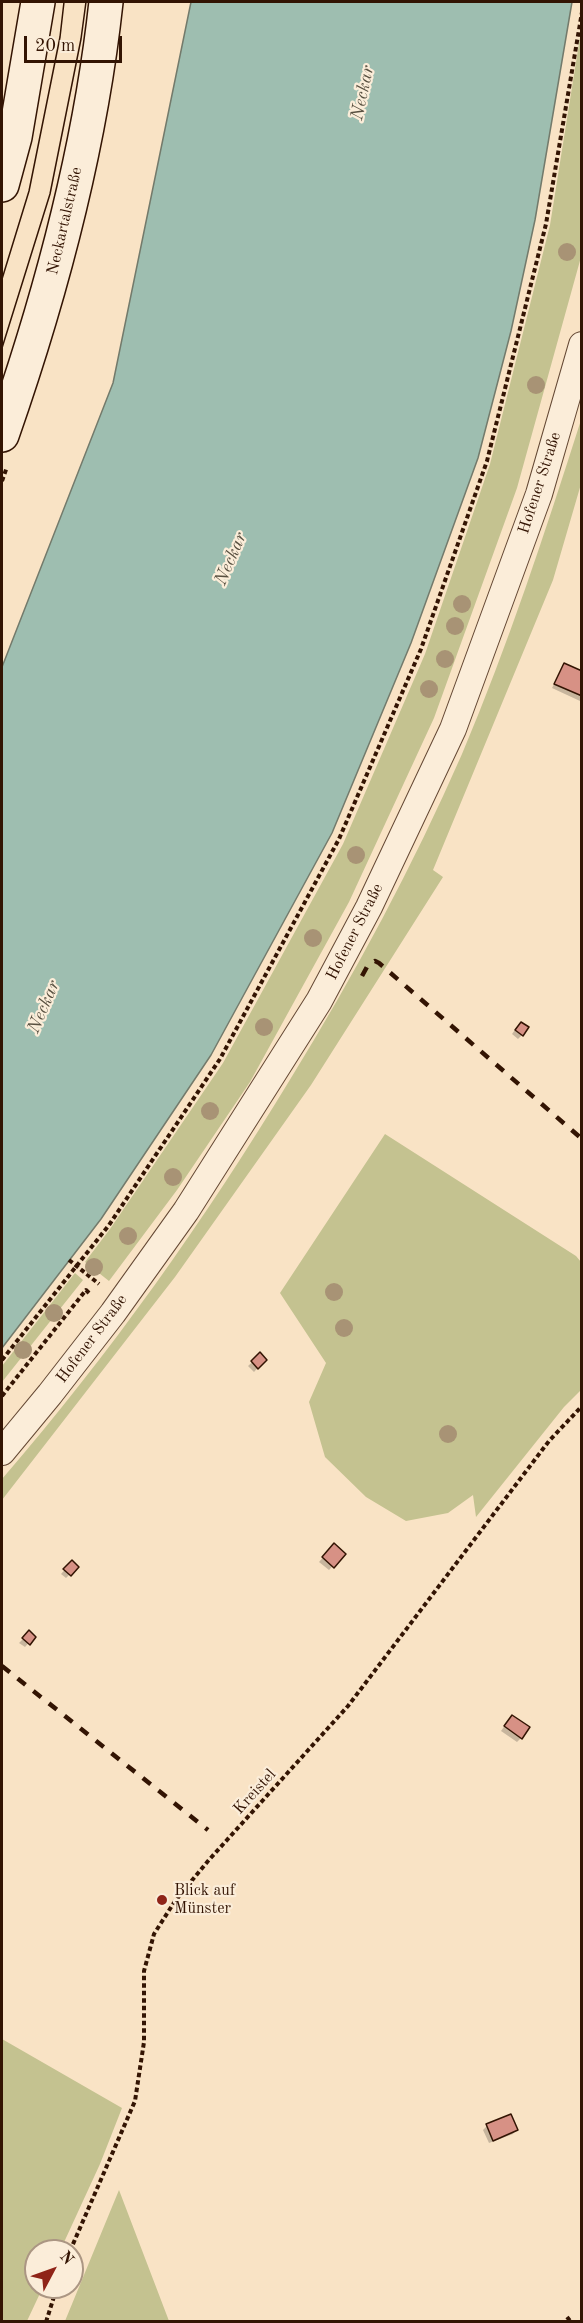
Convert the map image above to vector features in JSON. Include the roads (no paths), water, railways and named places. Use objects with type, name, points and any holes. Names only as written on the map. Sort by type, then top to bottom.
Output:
[{"type":"main road","points":[[2,185],[15,137],[38,2]]},
{"type":"main road","name":"Neckartalstraße","points":[[2,435],[29,358],[58,258],[102,45],[106,2]]},
{"type":"street","name":"Hofener Straße","points":[[2,1452],[50,1394],[186,1211],[319,1001],[369,907],[453,729],[539,494],[582,345]]},
{"type":"water","name":"Neckar","points":[[191,2],[572,2],[535,220],[511,331],[478,458],[411,643],[332,833],[211,1055],[101,1219],[2,1348],[2,667],[113,383]]},
{"type":"tram line","points":[[2,279],[29,191],[60,37],[64,2]]},
{"type":"tram line","points":[[2,348],[50,194],[81,39],[86,2]]},
{"type":"railway","points":[[362,976],[368,965],[375,961],[379,963],[582,1139]]},
{"type":"railway","points":[[2,1666],[208,1830]]},
{"type":"place","name":"Blick auf Münster","points":[[162,1900]]}]
